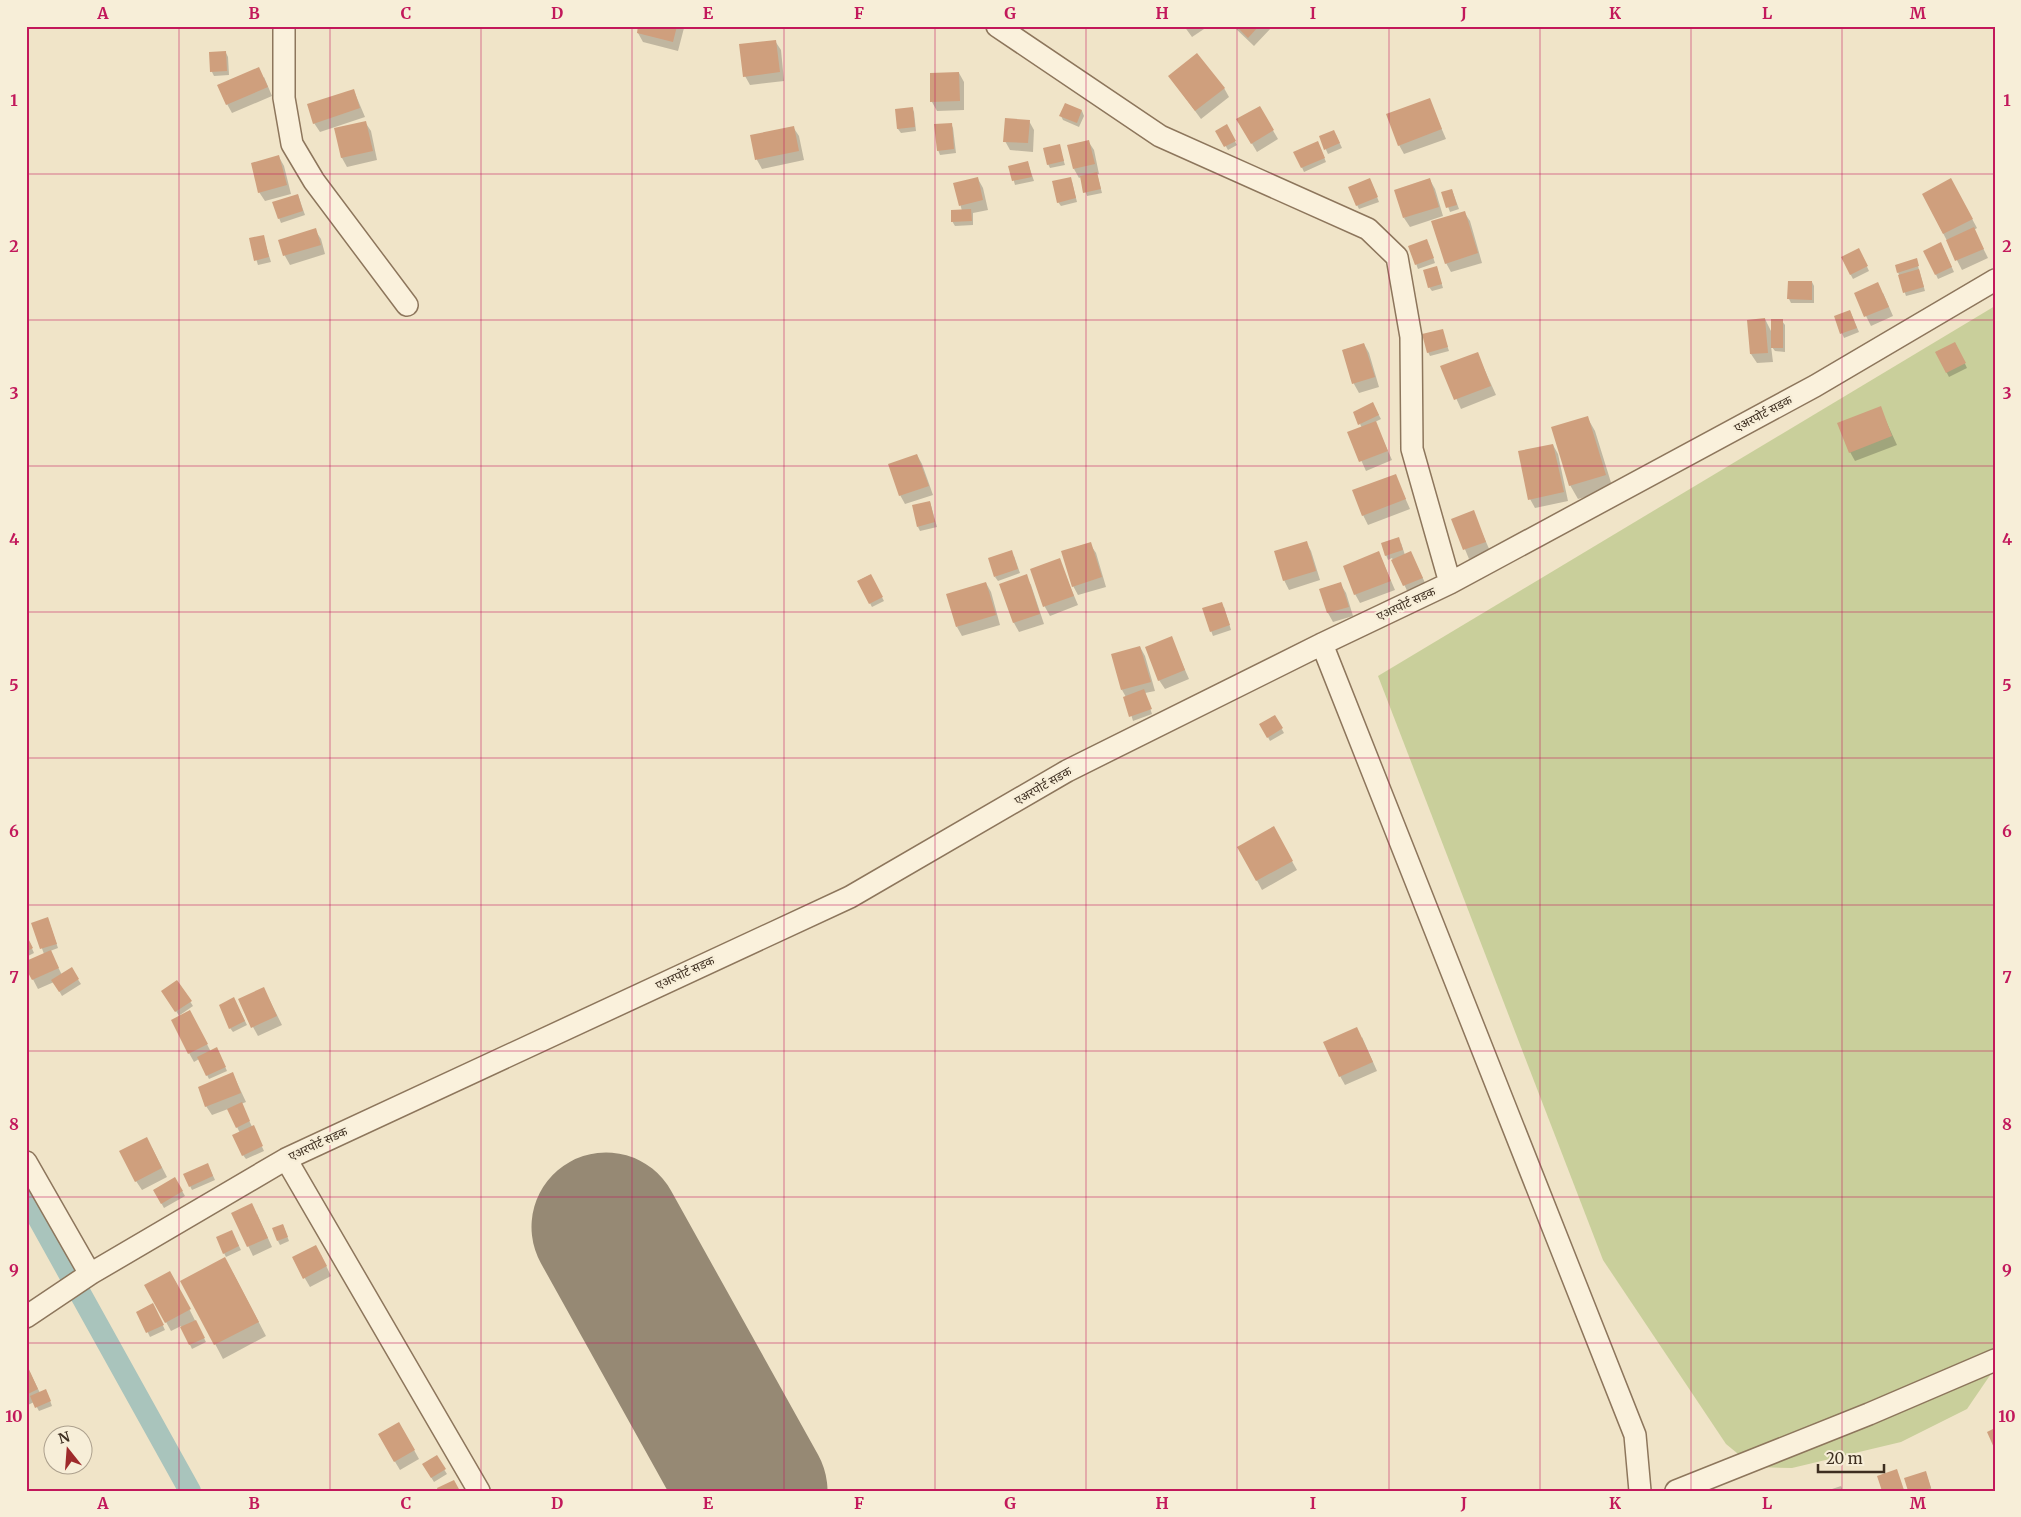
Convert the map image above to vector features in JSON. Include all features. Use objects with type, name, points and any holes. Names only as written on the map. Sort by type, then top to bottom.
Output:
[{"type":"street","points":[[284,26],[284,98],[292,144],[314,181],[407,305]]},
{"type":"street","points":[[997,26],[1160,136],[1368,229],[1397,257],[1411,337],[1412,448],[1450,583]]},
{"type":"street","name":"एअरपोर्ट सडक","points":[[26,1318],[88,1276],[286,1159],[850,897],[1067,772],[1322,644],[1450,583],[1815,386],[1995,280]]},
{"type":"street","points":[[1322,644],[1635,1436],[1640,1491]]},
{"type":"street","points":[[286,1159],[479,1491]]},
{"type":"street","points":[[26,1162],[88,1276]]},
{"type":"street","points":[[1676,1491],[1869,1414],[1995,1360]]},
{"type":"green space","points":[[1995,306],[1995,1368],[1967,1409],[1901,1442],[1792,1468],[1754,1467],[1726,1444],[1603,1260],[1378,676]]},
{"type":"building","points":[[638,26],[677,26],[673,42],[637,33]]},
{"type":"building","points":[[1236,26],[1259,26],[1248,38]]},
{"type":"building","points":[[776,40],[780,72],[743,77],[739,44]]},
{"type":"building","points":[[226,51],[227,71],[210,72],[209,52]]},
{"type":"building","points":[[1197,53],[1225,88],[1195,111],[1168,76]]},
{"type":"building","points":[[259,67],[268,87],[226,105],[217,85]]},
{"type":"building","points":[[959,72],[960,101],[930,102],[930,73]]},
{"type":"building","points":[[354,89],[360,108],[313,124],[307,104]]},
{"type":"building","points":[[1430,98],[1442,129],[1398,146],[1386,114]]},
{"type":"building","points":[[1065,103],[1082,110],[1077,123],[1059,116]]},
{"type":"building","points":[[1260,106],[1274,130],[1251,144],[1236,119]]},
{"type":"building","points":[[913,107],[915,127],[897,129],[895,109]]},
{"type":"building","points":[[1005,118],[1030,120],[1028,143],[1003,142]]},
{"type":"building","points":[[366,121],[373,151],[341,158],[334,128]]},
{"type":"building","points":[[952,123],[954,149],[937,151],[934,124]]},
{"type":"building","points":[[1227,124],[1236,141],[1224,147],[1215,131]]},
{"type":"building","points":[[794,126],[799,151],[755,160],[750,135]]},
{"type":"building","points":[[1334,130],[1340,143],[1324,150],[1319,136]]},
{"type":"building","points":[[1089,140],[1095,164],[1073,169],[1067,145]]},
{"type":"building","points":[[1318,141],[1325,158],[1301,168],[1293,152]]},
{"type":"building","points":[[1060,144],[1064,161],[1047,165],[1043,148]]},
{"type":"building","points":[[279,155],[287,185],[258,193],[251,163]]},
{"type":"building","points":[[1028,161],[1032,177],[1012,181],[1008,166]]},
{"type":"building","points":[[1097,172],[1101,189],[1083,193],[1080,176]]},
{"type":"building","points":[[978,177],[983,200],[959,206],[953,183]]},
{"type":"building","points":[[1071,177],[1076,198],[1057,203],[1052,181]]},
{"type":"building","points":[[1370,178],[1378,197],[1356,206],[1348,187]]},
{"type":"building","points":[[1430,178],[1439,207],[1403,218],[1394,190]]},
{"type":"building","points":[[1951,178],[1973,219],[1943,234],[1922,194]]},
{"type":"building","points":[[1452,189],[1457,205],[1446,208],[1441,192]]},
{"type":"building","points":[[298,194],[303,211],[278,219],[272,202]]},
{"type":"building","points":[[971,209],[972,221],[951,222],[951,210]]},
{"type":"building","points":[[1465,211],[1478,253],[1445,264],[1431,221]]},
{"type":"building","points":[[1974,227],[1984,249],[1955,261],[1946,240]]},
{"type":"building","points":[[316,228],[321,245],[283,256],[278,240]]},
{"type":"building","points":[[264,235],[269,257],[254,261],[249,238]]},
{"type":"building","points":[[1427,239],[1434,258],[1415,265],[1408,246]]},
{"type":"building","points":[[1941,242],[1952,267],[1935,275],[1923,251]]},
{"type":"building","points":[[1859,248],[1868,266],[1850,275],[1841,257]]},
{"type":"building","points":[[1917,258],[1919,266],[1897,273],[1895,265]]},
{"type":"building","points":[[1437,266],[1442,284],[1428,288],[1423,270]]},
{"type":"building","points":[[1919,269],[1924,287],[1903,293],[1898,275]]},
{"type":"building","points":[[1788,281],[1812,281],[1812,300],[1787,299]]},
{"type":"building","points":[[1878,282],[1889,307],[1864,317],[1854,293]]},
{"type":"building","points":[[1850,310],[1857,328],[1840,334],[1834,316]]},
{"type":"building","points":[[1765,318],[1768,353],[1750,354],[1747,320]]},
{"type":"building","points":[[1771,319],[1783,319],[1783,348],[1771,348]]},
{"type":"building","points":[[1443,329],[1448,347],[1427,353],[1422,334]]},
{"type":"building","points":[[1955,342],[1966,363],[1946,373],[1935,352]]},
{"type":"building","points":[[1364,343],[1375,377],[1352,384],[1342,350]]},
{"type":"building","points":[[1478,352],[1491,386],[1454,400],[1440,366]]},
{"type":"building","points":[[1373,402],[1379,415],[1358,425],[1353,412]]},
{"type":"building","points":[[1881,406],[1892,436],[1849,453],[1837,423]]},
{"type":"building","points":[[1588,416],[1606,475],[1569,486],[1551,427]]},
{"type":"building","points":[[1376,421],[1388,451],[1359,462],[1347,432]]},
{"type":"building","points":[[1553,444],[1564,492],[1528,500],[1518,451]]},
{"type":"building","points":[[917,454],[929,486],[899,496],[888,464]]},
{"type":"building","points":[[1396,474],[1406,499],[1362,516],[1352,490]]},
{"type":"building","points":[[930,501],[935,522],[917,527],[912,505]]},
{"type":"building","points":[[1474,510],[1486,542],[1463,550],[1451,519]]},
{"type":"building","points":[[1399,537],[1403,550],[1385,556],[1381,543]]},
{"type":"building","points":[[1307,541],[1316,571],[1283,581],[1274,551]]},
{"type":"building","points":[[1091,542],[1102,577],[1072,587],[1061,551]]},
{"type":"building","points":[[1012,550],[1018,569],[994,577],[988,558]]},
{"type":"building","points":[[1379,551],[1391,581],[1354,595],[1343,566]]},
{"type":"building","points":[[1411,551],[1423,578],[1403,586],[1391,560]]},
{"type":"building","points":[[1060,558],[1074,596],[1043,607],[1030,569]]},
{"type":"building","points":[[871,574],[883,597],[869,604],[857,581]]},
{"type":"building","points":[[1027,574],[1040,614],[1013,623],[999,584]]},
{"type":"building","points":[[986,582],[996,615],[956,627],[946,594]]},
{"type":"building","points":[[1341,582],[1349,607],[1327,613],[1319,589]]},
{"type":"building","points":[[1222,602],[1230,625],[1210,632],[1202,608]]},
{"type":"building","points":[[1172,636],[1185,670],[1158,681],[1145,647]]},
{"type":"building","points":[[1140,646],[1151,682],[1121,690],[1111,654]]},
{"type":"building","points":[[1144,689],[1152,709],[1129,717],[1123,697]]},
{"type":"building","points":[[1275,715],[1283,728],[1267,738],[1259,724]]},
{"type":"building","points":[[1274,826],[1293,861],[1256,881],[1237,847]]},
{"type":"building","points":[[48,917],[57,944],[40,949],[31,923]]},
{"type":"building","points":[[26,934],[33,948],[26,952]]},
{"type":"building","points":[[51,950],[59,968],[32,980],[26,969],[26,961]]},
{"type":"building","points":[[72,967],[79,979],[59,992],[51,980]]},
{"type":"building","points":[[177,980],[192,1001],[175,1012],[161,991]]},
{"type":"building","points":[[264,987],[277,1016],[251,1028],[238,999]]},
{"type":"building","points":[[234,997],[245,1021],[229,1029],[219,1005]]},
{"type":"building","points":[[190,1010],[208,1044],[188,1054],[171,1020]]},
{"type":"building","points":[[1357,1027],[1373,1062],[1339,1077],[1323,1042]]},
{"type":"building","points":[[217,1047],[226,1067],[206,1076],[197,1057]]},
{"type":"building","points":[[233,1072],[241,1093],[205,1107],[198,1087]]},
{"type":"building","points":[[242,1102],[250,1121],[236,1128],[227,1109]]},
{"type":"building","points":[[254,1125],[263,1146],[242,1156],[232,1135]]},
{"type":"building","points":[[147,1137],[162,1168],[135,1182],[119,1151]]},
{"type":"building","points":[[208,1163],[213,1176],[189,1187],[183,1174]]},
{"type":"building","points":[[175,1177],[183,1191],[161,1204],[153,1190]]},
{"type":"building","points":[[252,1203],[268,1238],[247,1247],[231,1213]]},
{"type":"building","points":[[283,1224],[288,1237],[277,1241],[272,1228]]},
{"type":"building","points":[[232,1230],[239,1246],[223,1254],[216,1237]]},
{"type":"building","points":[[316,1245],[327,1266],[303,1279],[292,1257]]},
{"type":"building","points":[[225,1257],[259,1322],[214,1345],[180,1281]]},
{"type":"building","points":[[170,1271],[191,1309],[165,1323],[144,1285]]},
{"type":"building","points":[[153,1303],[164,1325],[146,1333],[136,1312]]},
{"type":"building","points":[[196,1320],[205,1338],[189,1345],[180,1327]]},
{"type":"building","points":[[26,1363],[38,1389],[26,1395]]},
{"type":"building","points":[[46,1389],[51,1401],[35,1408],[30,1396]]},
{"type":"building","points":[[399,1422],[415,1450],[394,1462],[378,1434]]},
{"type":"building","points":[[1995,1428],[1995,1450],[1987,1432]]},
{"type":"building","points":[[437,1455],[446,1469],[431,1478],[422,1464]]},
{"type":"building","points":[[1897,1469],[1904,1490],[1882,1491],[1877,1476]]},
{"type":"building","points":[[1926,1471],[1931,1488],[1921,1491],[1908,1491],[1904,1478]]},
{"type":"building","points":[[454,1480],[460,1491],[438,1491],[437,1488]]},
{"type":"waterway","points":[[26,1196],[190,1491]]},
{"type":"runway","points":[[606,1227],[753,1491]]}]
